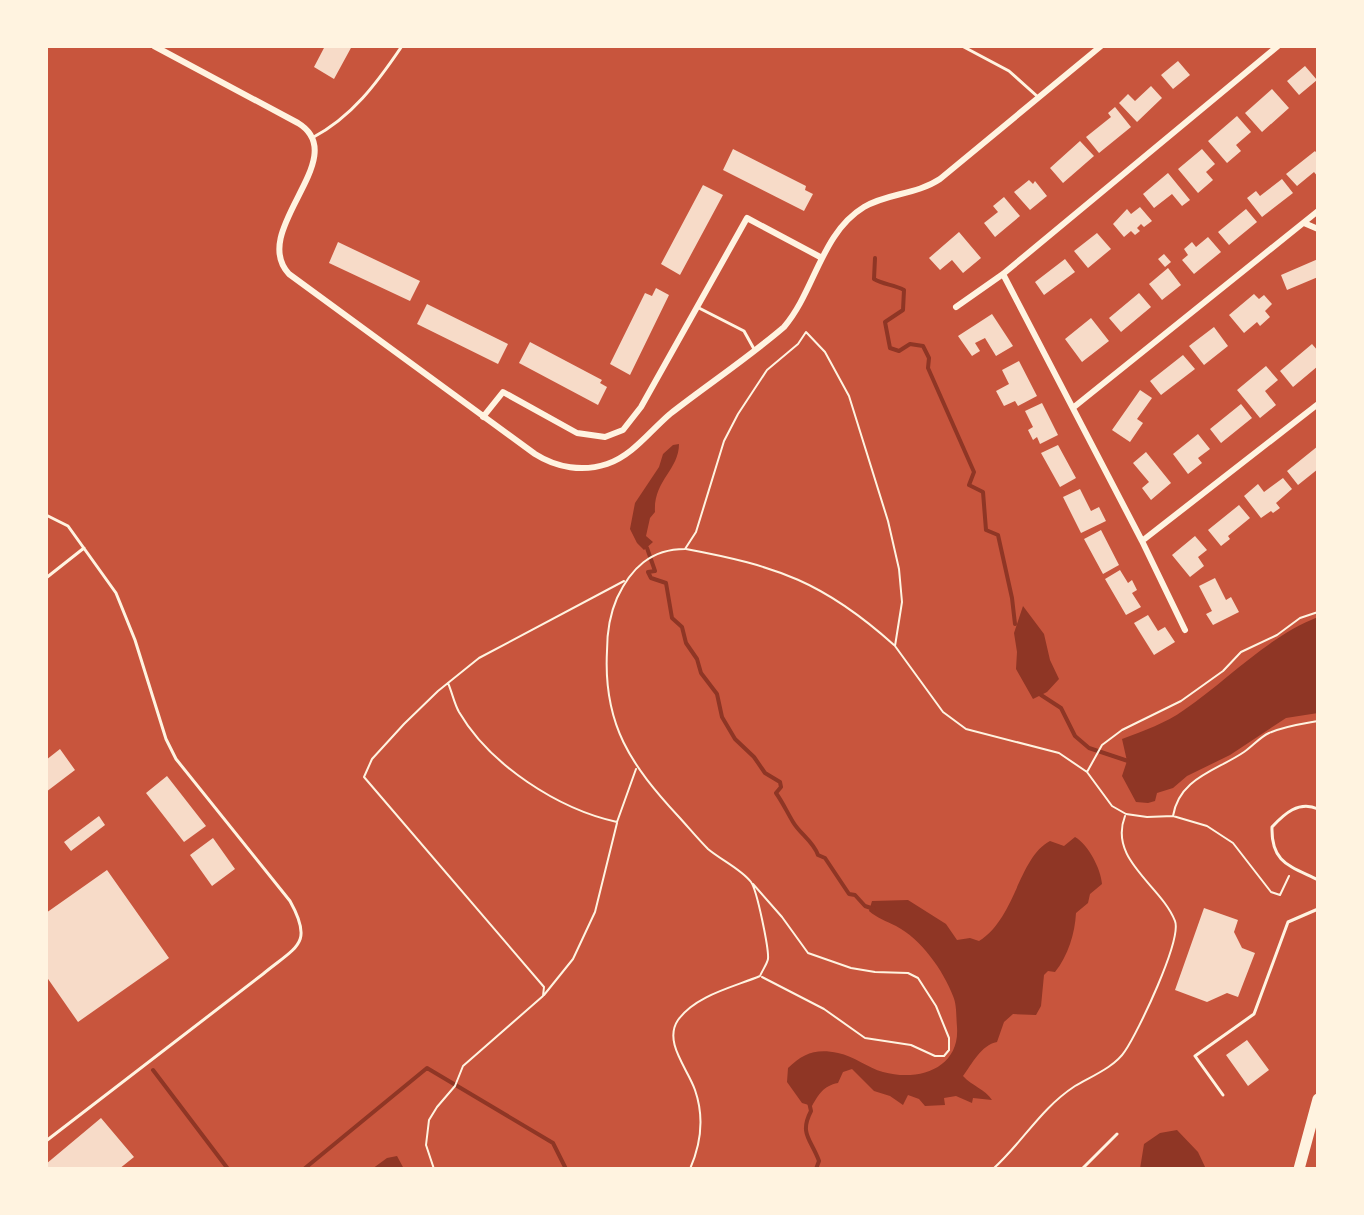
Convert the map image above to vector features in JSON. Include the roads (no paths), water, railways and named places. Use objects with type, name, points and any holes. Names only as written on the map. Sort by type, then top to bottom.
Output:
[{"type":"highway","points":[[1299,1169],[1318,1099]]},
{"type":"street","points":[[154,46],[298,123],[312,138],[315,153],[311,169],[279,241],[278,255],[284,269],[483,417],[548,461],[575,468],[607,464],[630,451],[668,417],[776,333],[791,318],[842,225],[856,213],[874,202],[908,194],[933,183],[1101,46]]},
{"type":"street","points":[[956,307],[1003,274],[1278,46]]},
{"type":"street","points":[[1074,407],[1318,211]]},
{"type":"street","points":[[483,417],[503,392],[577,433],[596,437],[615,435],[637,414],[747,218],[822,258]]},
{"type":"street","points":[[1304,223],[1318,229]]},
{"type":"street","points":[[1003,274],[1074,407],[1185,630]]},
{"type":"street","points":[[1142,541],[1318,404]]},
{"type":"lane","points":[[312,138],[333,127],[348,114],[402,46]]},
{"type":"lane","points":[[962,46],[1009,71],[1038,97]]},
{"type":"lane","points":[[699,308],[744,331],[754,349]]},
{"type":"lane","points":[[46,515],[68,526],[116,593],[166,739],[176,759],[290,901],[302,923],[303,934],[294,948],[271,967],[46,1141]]},
{"type":"lane","points":[[46,578],[85,548]]},
{"type":"lane","points":[[1318,809],[1311,805],[1289,809],[1272,827],[1272,845],[1282,863],[1318,880]]},
{"type":"lane","points":[[1223,1095],[1195,1056],[1254,1014],[1288,922],[1318,909]]},
{"type":"lane","points":[[1082,1169],[1117,1134]]},
{"type":"waterway","points":[[875,258],[874,279],[904,290],[903,310],[885,322],[890,348],[899,351],[910,344],[923,346],[929,358],[928,368],[974,472],[969,485],[983,492],[986,530],[998,535],[1015,624]]},
{"type":"waterway","points":[[647,548],[655,571],[648,572],[651,578],[666,583],[672,618],[682,627],[686,643],[697,659],[701,673],[717,694],[722,717],[735,739],[765,773],[780,782],[781,787],[776,793],[793,822],[818,855],[825,858],[849,894],[874,909]]},
{"type":"waterway","points":[[1041,695],[1061,708],[1075,736],[1089,748],[1128,761]]},
{"type":"waterway","points":[[304,1169],[427,1068],[553,1143],[566,1169]]},
{"type":"waterway","points":[[153,1070],[228,1169]]},
{"type":"waterway","points":[[809,1102],[811,1111],[806,1131],[819,1161],[816,1169]]}]
